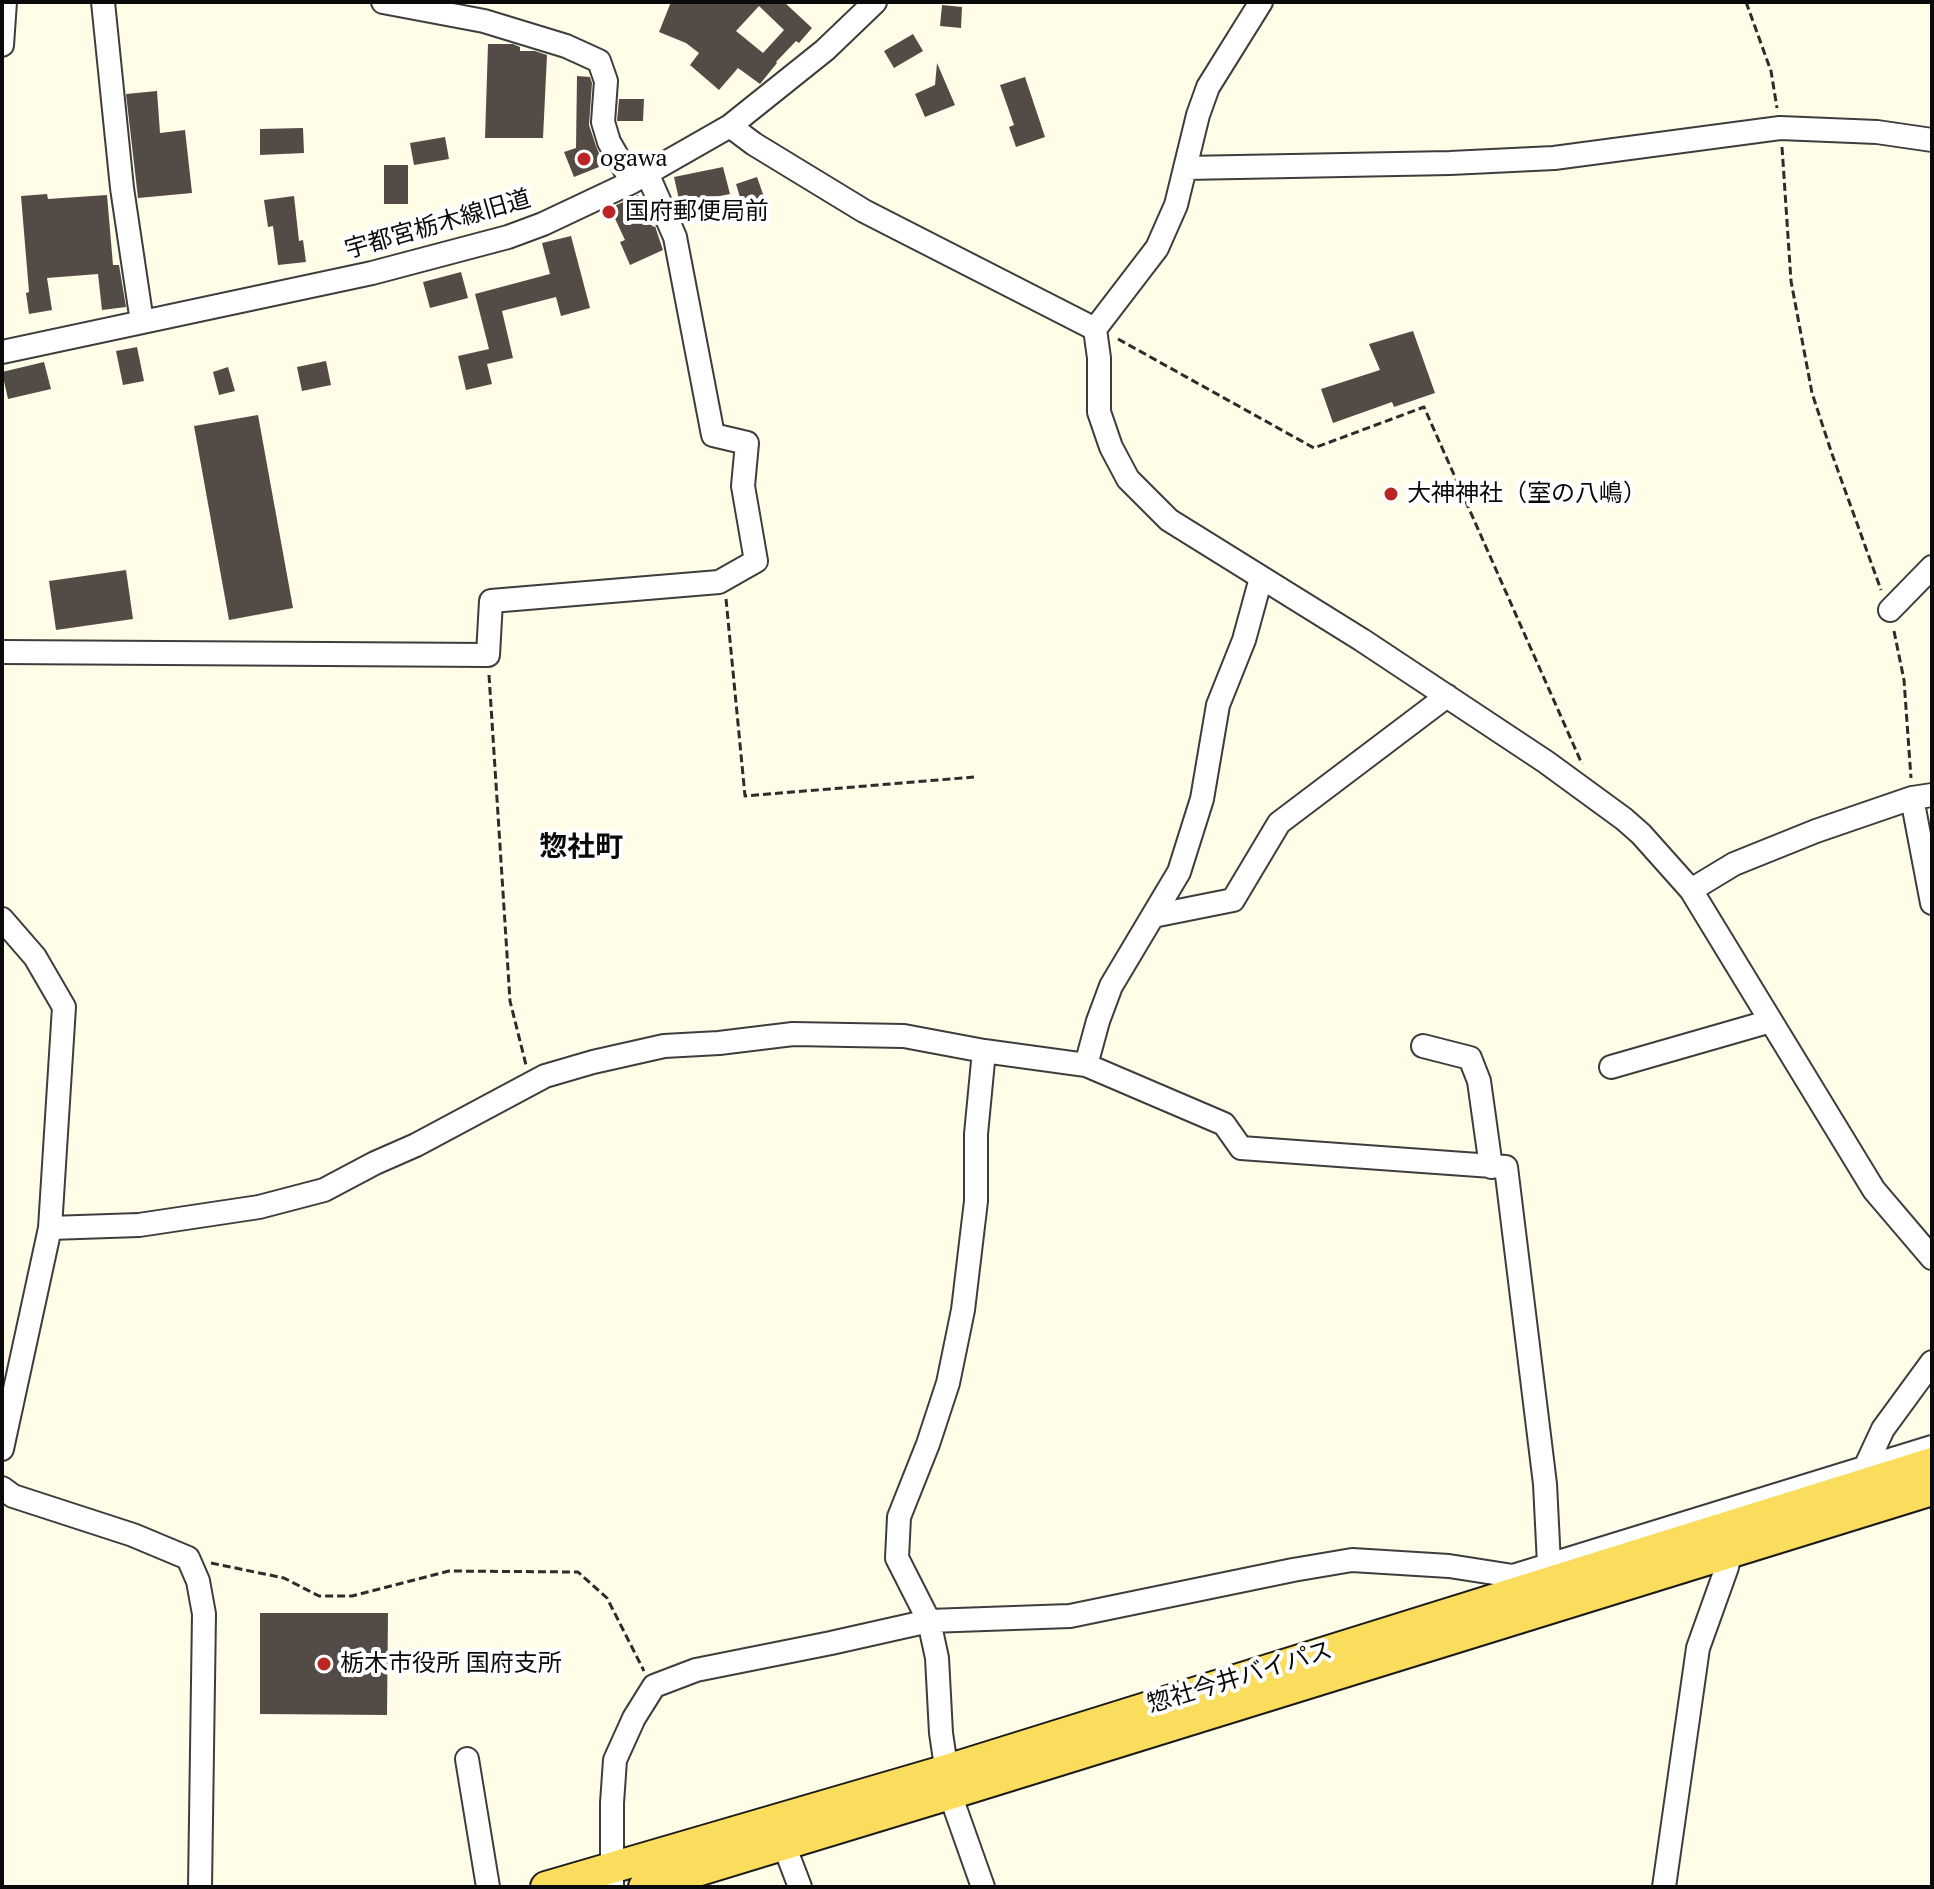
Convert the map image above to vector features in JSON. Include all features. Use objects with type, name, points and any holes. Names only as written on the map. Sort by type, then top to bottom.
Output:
[{"type":"main road","name":"惣社今井バイパス","points":[[1733,1538],[1861,1477],[1932,1463]]},
{"type":"main road","name":"惣社今井バイパス","points":[[546,1887],[612,1878],[948,1782],[1733,1538],[1932,1490]]},
{"type":"main road","name":"惣社今井バイパス","points":[[644,1887],[784,1845],[948,1782]]},
{"type":"street","points":[[2,45],[5,2]]},
{"type":"street","points":[[103,2],[122,188],[142,322]]},
{"type":"street","points":[[2,652],[488,655],[491,601],[719,582],[756,561],[743,486],[747,443],[713,435],[675,237],[639,178],[609,142],[603,122],[606,81],[599,61],[566,46],[484,21],[383,2]]},
{"type":"street","name":"宇都宮栃木線旧道","points":[[2,352],[372,273],[508,237],[543,224],[639,178],[730,126],[825,50],[875,2]]},
{"type":"street","points":[[1261,2],[1208,87],[1176,205],[1157,248],[1095,329],[1099,358],[1099,412],[1111,447],[1128,479],[1169,520],[1447,696],[1546,762],[1641,834],[1691,890],[1874,1190],[1932,1258]]},
{"type":"street","points":[[730,126],[864,211],[1095,329]]},
{"type":"street","points":[[1185,168],[1554,158],[1780,128],[1877,132],[1932,140]]},
{"type":"street","points":[[1890,610],[1932,567]]},
{"type":"street","points":[[1086,1065],[1111,986],[1179,872],[1202,799],[1218,705],[1244,640],[1261,578]]},
{"type":"street","points":[[1153,916],[1233,900],[1279,823],[1447,696]]},
{"type":"street","points":[[1691,890],[1734,864],[1816,831],[1922,796],[1932,903]]},
{"type":"street","points":[[2,919],[35,957],[64,1007],[50,1228],[2,1449]]},
{"type":"street","points":[[1611,1067],[1771,1021]]},
{"type":"street","points":[[50,1228],[139,1225],[259,1207],[324,1190],[545,1076],[664,1046],[793,1034],[904,1036],[1086,1065],[1224,1124],[1241,1148],[1506,1167],[1545,1484],[1549,1564]]},
{"type":"street","points":[[1423,1046],[1470,1058],[1479,1081],[1491,1167]]},
{"type":"street","points":[[983,1887],[948,1782],[941,1733],[937,1658],[929,1621],[897,1558],[899,1517],[948,1383],[963,1310],[976,1201],[976,1134],[984,1051]]},
{"type":"street","points":[[1861,1477],[1883,1429],[1932,1362]]},
{"type":"street","points":[[612,1878],[615,1760],[634,1718],[654,1686],[696,1670],[929,1621],[1070,1616],[1352,1560],[1449,1566],[1513,1576],[1861,1477],[1932,1447]]},
{"type":"street","points":[[2,1488],[13,1496],[133,1535],[188,1558],[198,1581],[204,1614],[200,1887]]},
{"type":"street","points":[[1664,1887],[1698,1648],[1733,1538]]},
{"type":"street","points":[[467,1759],[488,1887]]},
{"type":"street","points":[[784,1845],[800,1887]]},
{"type":"path","points":[[1746,2],[1771,71],[1780,128],[1791,281],[1812,393],[1869,560],[1890,610],[1922,796]]},
{"type":"path","points":[[1095,329],[1130,344],[1314,448],[1424,407],[1599,800]]},
{"type":"path","points":[[724,580],[745,796],[974,777]]},
{"type":"path","points":[[488,655],[510,1001],[531,1084]]},
{"type":"path","points":[[188,1558],[284,1578],[319,1596],[352,1596],[449,1571],[578,1572],[607,1598],[653,1688]]},
{"type":"building","points":[[671,2],[784,2],[812,28],[776,62],[760,84],[738,68],[719,90],[690,65],[699,53],[686,43],[659,32]],"holes":[[[759,6],[784,30],[763,53],[736,31]]]},
{"type":"building","points":[[942,5],[962,7],[961,28],[940,26]]},
{"type":"building","points":[[913,34],[923,51],[894,68],[884,51]]},
{"type":"building","points":[[488,44],[513,44],[520,47],[520,51],[547,55],[543,138],[485,138]]},
{"type":"building","points":[[937,63],[955,105],[925,117],[915,94],[935,85]]},
{"type":"building","points":[[577,76],[590,77],[592,83],[589,125],[604,165],[574,177],[564,152],[576,148]]},
{"type":"building","points":[[1025,77],[1045,137],[1016,147],[1009,127],[1014,125],[1000,85]]},
{"type":"building","points":[[157,91],[160,133],[185,130],[192,193],[138,198],[126,94]]},
{"type":"building","points":[[619,99],[644,99],[643,121],[617,121]]},
{"type":"building","points":[[303,128],[304,153],[260,155],[260,129]]},
{"type":"building","points":[[445,137],[449,159],[414,165],[410,143]]},
{"type":"building","points":[[384,165],[408,165],[408,204],[384,204]]},
{"type":"building","points":[[723,167],[730,194],[680,204],[674,177]]},
{"type":"building","points":[[757,177],[764,197],[742,204],[736,184]]},
{"type":"building","points":[[47,194],[48,199],[107,195],[113,265],[119,265],[126,307],[102,310],[98,274],[47,278],[52,310],[29,314],[21,196]]},
{"type":"building","points":[[638,195],[655,226],[663,250],[630,265],[620,242],[625,240],[610,208]]},
{"type":"building","points":[[294,196],[299,241],[303,240],[306,262],[278,265],[273,226],[268,227],[264,200]]},
{"type":"building","points":[[571,236],[590,308],[561,316],[556,297],[502,311],[513,358],[487,364],[492,384],[466,390],[458,356],[489,349],[475,294],[550,274],[542,243]]},
{"type":"building","points":[[461,272],[468,298],[430,308],[423,282]]},
{"type":"building","points":[[1413,331],[1435,393],[1394,407],[1392,402],[1333,423],[1321,389],[1380,370],[1369,344]]},
{"type":"building","points":[[137,347],[144,381],[123,385],[116,351]]},
{"type":"building","points":[[326,361],[331,385],[302,391],[297,367]]},
{"type":"building","points":[[44,362],[51,389],[8,399],[2,372]]},
{"type":"building","points":[[228,367],[235,391],[219,395],[213,372]]},
{"type":"building","points":[[258,415],[293,608],[229,620],[194,426]]},
{"type":"building","points":[[126,570],[133,619],[56,630],[49,581]]},
{"type":"building","name":"栃木市役所 国府支所","points":[[260,1613],[388,1613],[387,1715],[260,1714]]},
{"type":"place","name":"ogawa","points":[[584,159]]},
{"type":"place","name":"国府郵便局前","points":[[609,212]]},
{"type":"place","name":"大神神社（室の八嶋）","points":[[1391,494]]},
{"type":"place","name":"栃木市役所 国府支所","points":[[324,1664]]},
{"type":"district","name":"惣社町","points":[[581,848]]}]
